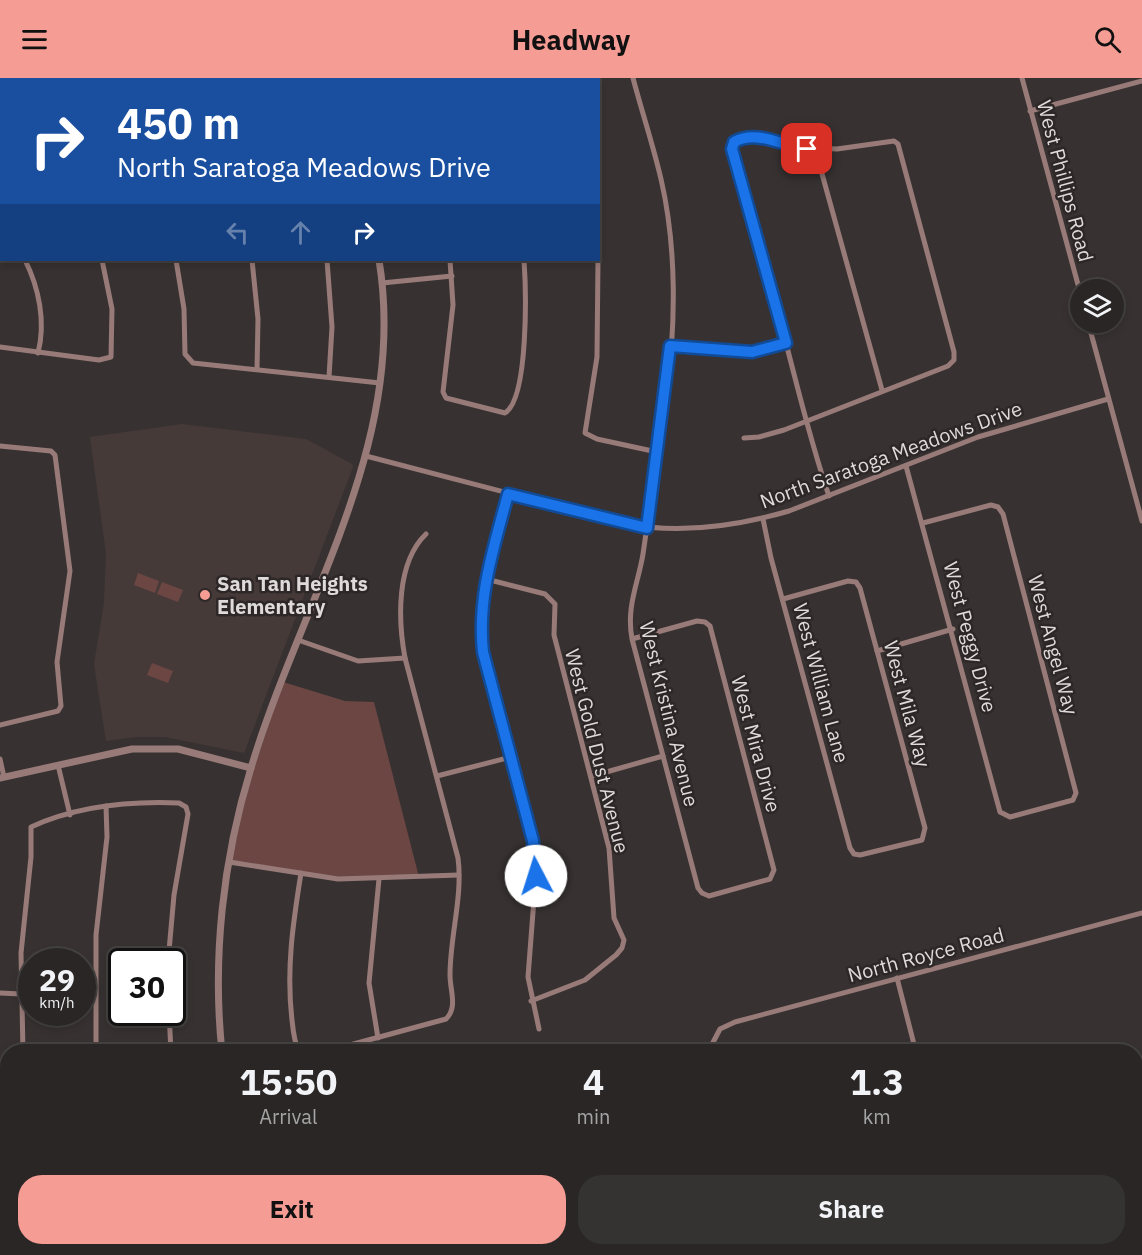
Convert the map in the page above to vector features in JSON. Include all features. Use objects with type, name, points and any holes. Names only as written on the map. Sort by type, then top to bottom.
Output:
[{"type":"street","name":"West Kristina Avenue","points":[[633,78],[661,180],[666,208],[671,273],[670,346],[657,452],[642,558],[629,609],[632,639],[702,893]]},
{"type":"street","name":"West Phillips Road","points":[[1022,78],[1076,279]]},
{"type":"street","points":[[1030,111],[1142,81]]},
{"type":"street","points":[[744,438],[759,437],[807,422],[882,390],[948,366],[954,360],[954,352],[917,213],[898,144],[894,141],[850,148],[820,149],[785,145],[749,136],[734,142],[732,149],[807,422],[829,496]]},
{"type":"street","points":[[820,149],[819,163],[882,390]]},
{"type":"street","points":[[25,261],[40,306],[42,339],[38,353]]},
{"type":"street","points":[[0,347],[99,360],[111,357],[112,309],[102,261]]},
{"type":"street","points":[[176,261],[184,309],[185,354],[193,363],[380,382]]},
{"type":"street","points":[[252,261],[258,319],[257,369]]},
{"type":"street","points":[[327,261],[332,327],[329,377]]},
{"type":"street","points":[[222,1044],[219,952],[229,862],[250,768],[352,503],[366,456],[380,382],[384,313],[379,261]]},
{"type":"street","points":[[450,261],[452,325],[443,392],[446,398],[505,413],[512,409],[519,384],[526,318],[525,261]]},
{"type":"street","points":[[598,261],[597,357],[585,433],[597,439],[657,452]]},
{"type":"street","points":[[382,283],[452,276]]},
{"type":"street","points":[[1091,333],[1142,521]]},
{"type":"street","points":[[670,346],[752,352],[786,343]]},
{"type":"street","name":"North Saratoga Meadows Drive","points":[[366,456],[647,528],[708,527],[763,519],[1000,430],[1108,399]]},
{"type":"street","points":[[0,446],[51,451],[55,455],[70,571],[57,662],[61,706],[58,711],[0,725]]},
{"type":"street","name":"West Peggy Drive","points":[[906,466],[1000,812],[1004,815]]},
{"type":"street","points":[[508,494],[481,606],[483,652],[537,860],[528,977],[531,1001],[539,1029]]},
{"type":"street","name":"West Angel Way","points":[[923,524],[991,505],[998,507],[1003,514],[1076,793],[1072,801],[1010,817],[1004,815]]},
{"type":"street","name":"West William Lane","points":[[763,519],[854,854],[860,855],[921,840],[925,835]]},
{"type":"street","points":[[355,1044],[446,1019],[452,1013],[451,955],[459,875],[458,858],[405,658],[401,625],[405,578],[413,551],[426,534]]},
{"type":"street","name":"West Gold Dust Avenue","points":[[486,579],[551,597],[555,604],[554,635],[609,848],[610,889],[614,918],[624,940],[622,948],[585,980],[531,1001]]},
{"type":"street","name":"West Mila Way","points":[[783,599],[848,581],[856,582],[877,651],[925,835]]},
{"type":"street","name":"West Mira Drive","points":[[632,639],[697,621],[705,622],[710,626],[773,876],[710,896],[702,893]]},
{"type":"street","points":[[877,651],[952,629]]},
{"type":"street","points":[[298,640],[358,661],[405,658]]},
{"type":"street","points":[[0,759],[2,778],[109,753],[155,748],[201,753],[250,768]]},
{"type":"street","points":[[592,776],[663,756]]},
{"type":"street","points":[[437,776],[511,757]]},
{"type":"street","points":[[58,765],[70,815]]},
{"type":"street","points":[[22,948],[31,857],[31,827],[106,806],[148,802],[179,803],[186,807],[188,814],[174,895],[169,948]]},
{"type":"street","points":[[96,1044],[95,954],[107,837],[106,806]]},
{"type":"street","points":[[229,862],[338,879],[459,875]]},
{"type":"street","points":[[297,1044],[293,1032],[289,976],[290,950],[301,873]]},
{"type":"street","points":[[378,1038],[369,983],[379,879]]},
{"type":"street","name":"North Royce Road","points":[[712,1044],[720,1029],[735,1022],[1142,913]]},
{"type":"street","points":[[897,978],[914,1044]]},
{"type":"street","points":[[0,993],[18,994]]},
{"type":"street","points":[[22,1026],[23,1044]]},
{"type":"street","points":[[170,1026],[171,1044]]},
{"type":"shaded area","name":"San Tan Heights Elementary","points":[[182,424],[306,439],[352,464],[353,467],[244,753],[165,737],[135,737],[106,741],[94,664],[104,603],[106,554],[90,437]]},
{"type":"shaded area","points":[[138,573],[159,581],[155,593],[134,585]]},
{"type":"shaded area","points":[[162,582],[183,590],[178,602],[157,594]]},
{"type":"shaded area","points":[[152,663],[173,671],[168,683],[147,675]]},
{"type":"shaded area","points":[[283,682],[345,701],[374,702],[419,877],[354,880],[229,862],[238,816]]},
{"type":"place","name":"San Tan Heights Elementary","points":[[205,595]]},
{"type":"route","points":[[536,876],[537,860],[533,841],[483,652],[481,632],[481,606],[486,579],[508,494],[647,528],[666,395],[670,346],[752,352],[786,343],[732,149],[734,142],[749,136],[760,137],[807,149]]}]
